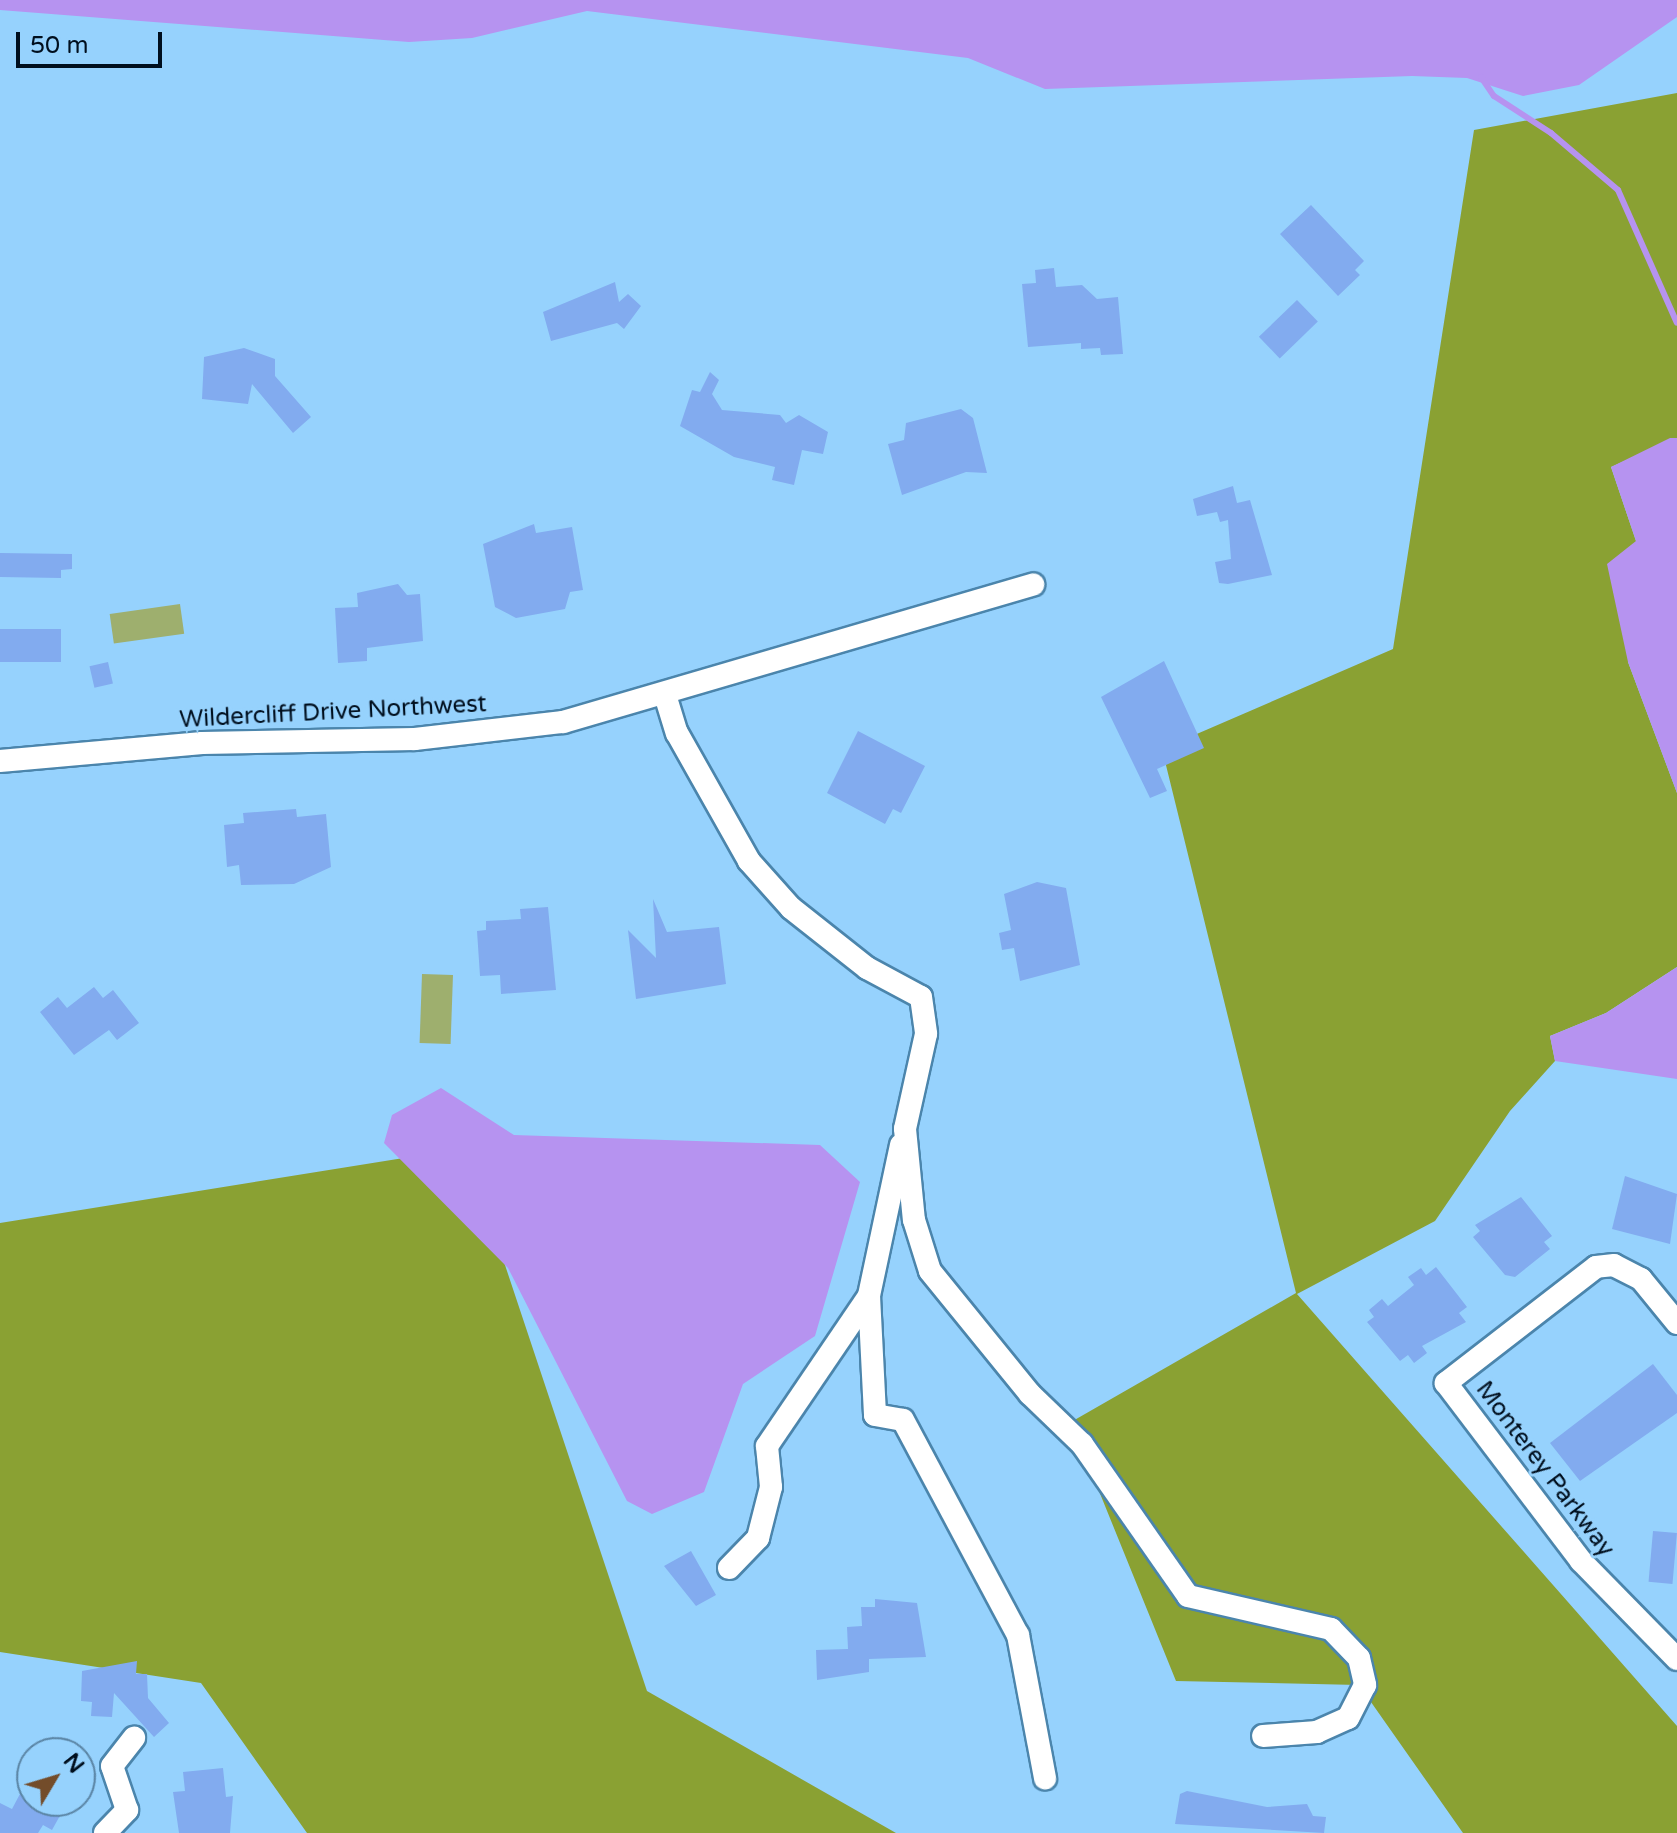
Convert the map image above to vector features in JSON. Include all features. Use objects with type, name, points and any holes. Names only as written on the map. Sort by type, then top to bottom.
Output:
[{"type":"street","name":"Wildercliff Drive Northwest","points":[[0,761],[202,743],[415,739],[563,722],[666,698],[1033,585]]},
{"type":"street","points":[[666,698],[677,733],[749,861],[791,908],[867,968],[921,997],[926,1034],[869,1296],[875,1415],[903,1420],[1018,1635],[1045,1778]]},
{"type":"street","points":[[905,1129],[914,1220],[930,1271],[1030,1394],[1082,1444],[1188,1596],[1331,1629],[1359,1658],[1365,1685],[1348,1718],[1317,1732],[1263,1736]]},
{"type":"street","name":"Monterey Parkway","points":[[1677,1323],[1641,1279],[1614,1265],[1596,1267],[1446,1383],[1581,1561],[1677,1659]]},
{"type":"street","points":[[729,1568],[758,1538],[771,1487],[767,1446],[869,1296]]},
{"type":"street","points":[[105,1833],[127,1810],[112,1766],[134,1738]]},
{"type":"green space","points":[[1677,93],[1677,438],[1611,467],[1636,541],[1628,662],[1677,793],[1677,967],[1606,1013],[1550,1036],[1555,1061],[1510,1111],[1435,1221],[1297,1294],[1677,1726],[1677,1833],[1463,1833],[1359,1685],[1176,1681],[1071,1422],[1296,1293],[1162,749],[1393,649],[1474,130]]},
{"type":"green space","points":[[180,604],[184,634],[114,644],[110,614]]},
{"type":"green space","points":[[422,974],[453,975],[451,1044],[420,1043]]},
{"type":"green space","points":[[466,1148],[647,1691],[896,1833],[307,1833],[201,1683],[0,1652],[0,1223]]},
{"type":"shaded area","points":[[0,0],[1677,0],[1677,17],[1579,85],[1523,96],[1467,78],[1412,76],[1045,89],[968,58],[587,11],[472,38],[409,42],[0,10]]},
{"type":"shaded area","points":[[1670,438],[1677,438],[1677,793],[1628,662],[1607,564],[1636,541],[1611,467]]},
{"type":"shaded area","points":[[1677,967],[1677,1079],[1555,1061],[1550,1036],[1606,1013]]},
{"type":"shaded area","points":[[441,1088],[514,1135],[820,1145],[860,1182],[815,1336],[743,1384],[704,1492],[652,1514],[627,1501],[508,1268],[384,1143],[392,1115]]},
{"type":"building","points":[[1311,205],[1364,261],[1355,270],[1360,275],[1338,296],[1280,234]]},
{"type":"building","points":[[1054,268],[1056,287],[1082,285],[1097,299],[1118,297],[1123,354],[1101,355],[1100,348],[1081,349],[1081,343],[1028,347],[1022,284],[1036,283],[1035,270]]},
{"type":"building","points":[[615,282],[619,302],[628,294],[641,306],[624,329],[617,323],[551,341],[543,312]]},
{"type":"building","points":[[1297,300],[1318,322],[1280,358],[1259,337]]},
{"type":"building","points":[[244,348],[275,359],[275,376],[311,417],[293,433],[252,384],[248,404],[202,399],[204,357]]},
{"type":"building","points":[[710,372],[719,380],[712,394],[722,410],[780,415],[786,423],[799,415],[828,432],[823,454],[802,450],[794,485],[772,480],[775,467],[734,457],[680,426],[692,390],[700,392]]},
{"type":"building","points":[[961,409],[973,418],[987,473],[966,472],[902,495],[888,444],[904,440],[906,423]]},
{"type":"building","points":[[1233,486],[1237,503],[1250,500],[1272,575],[1228,584],[1219,583],[1215,562],[1231,559],[1228,520],[1220,522],[1217,512],[1197,516],[1193,499]]},
{"type":"building","points":[[534,524],[536,533],[572,527],[583,590],[570,592],[565,609],[516,618],[495,607],[483,544]]},
{"type":"building","points":[[0,553],[72,554],[72,569],[61,570],[61,578],[0,577]]},
{"type":"building","points":[[398,584],[407,595],[420,594],[423,641],[367,648],[367,661],[338,663],[335,608],[358,607],[357,593]]},
{"type":"building","points":[[0,629],[61,629],[61,662],[0,662]]},
{"type":"building","points":[[1164,661],[1204,748],[1157,769],[1167,791],[1150,798],[1101,697]]},
{"type":"building","points":[[108,662],[113,683],[94,688],[89,666]]},
{"type":"building","points":[[858,731],[925,766],[901,813],[893,809],[885,824],[827,793]]},
{"type":"building","points":[[296,809],[297,817],[326,814],[331,867],[294,884],[241,885],[239,865],[227,867],[224,825],[244,823],[243,813]]},
{"type":"building","points":[[1037,882],[1066,888],[1080,965],[1020,981],[1014,948],[1002,950],[999,933],[1011,930],[1004,894]]},
{"type":"building","points":[[653,899],[667,932],[719,927],[726,984],[636,999],[628,930],[656,958]]},
{"type":"building","points":[[548,907],[556,990],[501,994],[500,975],[480,976],[477,931],[486,930],[486,921],[521,919],[520,909]]},
{"type":"building","points":[[94,987],[103,998],[113,990],[139,1023],[117,1040],[109,1030],[74,1055],[40,1012],[58,997],[67,1008]]},
{"type":"building","points":[[1625,1176],[1677,1194],[1670,1244],[1612,1229]]},
{"type":"building","points":[[1521,1197],[1552,1236],[1544,1242],[1550,1249],[1515,1277],[1505,1275],[1473,1237],[1480,1231],[1475,1225]]},
{"type":"building","points":[[1436,1267],[1467,1307],[1459,1313],[1466,1322],[1422,1346],[1427,1353],[1414,1363],[1408,1355],[1400,1361],[1367,1322],[1374,1317],[1369,1310],[1382,1299],[1388,1306],[1414,1285],[1408,1277],[1421,1268],[1426,1275]]},
{"type":"building","points":[[1653,1364],[1677,1395],[1677,1413],[1580,1481],[1550,1443]]},
{"type":"building","points":[[1653,1531],[1677,1533],[1672,1584],[1649,1582]]},
{"type":"building","points":[[691,1551],[716,1595],[696,1606],[664,1566]]},
{"type":"building","points":[[875,1599],[917,1603],[926,1657],[869,1659],[869,1672],[817,1680],[816,1650],[848,1649],[847,1627],[862,1626],[861,1607],[875,1607]]},
{"type":"building","points":[[137,1661],[136,1674],[147,1674],[148,1698],[169,1723],[154,1737],[114,1693],[112,1717],[91,1716],[92,1702],[81,1701],[82,1671]]},
{"type":"building","points":[[223,1768],[226,1797],[233,1796],[230,1833],[179,1833],[173,1792],[185,1791],[183,1772]]},
{"type":"building","points":[[1187,1791],[1267,1807],[1307,1804],[1313,1816],[1326,1817],[1324,1833],[1175,1824],[1180,1794]]},
{"type":"building","points":[[16,1801],[16,1817],[59,1817],[52,1830],[43,1825],[38,1833],[0,1833],[0,1803],[12,1809]]},
{"type":"waterway","points":[[1481,77],[1494,96],[1551,133],[1618,190],[1677,323]]}]
